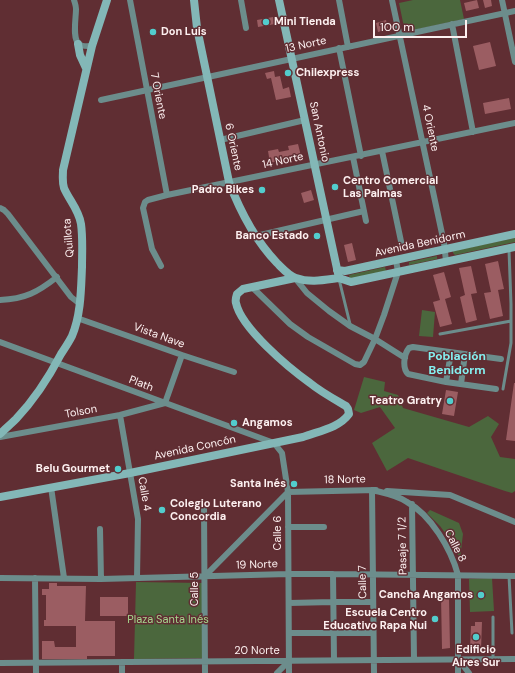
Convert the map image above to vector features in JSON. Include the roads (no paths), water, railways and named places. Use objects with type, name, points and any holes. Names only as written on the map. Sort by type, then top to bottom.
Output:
[{"type":"main road","name":"Quillota","points":[[0,434],[16,419],[28,404],[57,362],[72,335],[77,318],[80,304],[82,255],[81,224],[79,216],[64,188],[63,170],[86,68],[107,0]]},
{"type":"main road","name":"6 Oriente","points":[[194,0],[197,28],[229,182],[235,198],[256,236],[284,270],[295,278]]},
{"type":"main road","name":"San Antonio","points":[[279,0],[338,274]]},
{"type":"main road","points":[[78,44],[80,55],[86,68]]},
{"type":"main road","name":"Avenida Benidorm","points":[[295,278],[306,281],[316,281],[345,271],[515,234]]},
{"type":"main road","name":"Avenida Benidorm","points":[[338,274],[351,282],[512,247]]},
{"type":"main road","name":"Avenida Concón","points":[[0,497],[274,443],[330,428],[346,419],[349,414],[346,406],[310,384],[279,358],[254,332],[240,313],[235,301],[237,294],[243,289],[295,278]]},
{"type":"street","points":[[74,0],[76,9],[76,40],[78,44],[92,46]]},
{"type":"street","name":"7 Oriente","points":[[130,0],[167,195]]},
{"type":"street","points":[[240,0],[246,28]]},
{"type":"street","points":[[339,0],[348,47]]},
{"type":"street","name":"4 Oriente","points":[[392,0],[446,250],[446,261]]},
{"type":"street","points":[[502,0],[515,62]]},
{"type":"street","name":"13 Norte","points":[[101,100],[515,11]]},
{"type":"street","points":[[452,24],[473,132]]},
{"type":"street","points":[[340,48],[361,156]]},
{"type":"street","points":[[220,140],[305,120]]},
{"type":"street","name":"14 Norte","points":[[161,266],[152,249],[143,208],[145,202],[148,200],[515,123]]},
{"type":"street","points":[[382,151],[402,246]]},
{"type":"street","points":[[353,157],[366,221]]},
{"type":"street","points":[[0,208],[8,214],[72,297],[80,304]]},
{"type":"street","points":[[256,236],[364,211]]},
{"type":"street","points":[[252,287],[290,324],[308,337],[354,364],[360,365],[364,362],[375,339],[398,272],[396,260]]},
{"type":"street","points":[[0,300],[13,300],[29,295],[57,277]]},
{"type":"street","points":[[295,278],[307,293],[329,311],[350,326],[375,339],[405,358]]},
{"type":"street","name":"Vista Nave","points":[[77,318],[234,372]]},
{"type":"street","name":"Plath","points":[[0,342],[274,443]]},
{"type":"street","points":[[496,389],[446,382],[408,374],[405,371],[406,351],[411,347],[501,359]]},
{"type":"street","points":[[446,382],[450,353]]},
{"type":"street","points":[[461,384],[465,354]]},
{"type":"street","points":[[165,403],[182,355]]},
{"type":"street","name":"Tolson","points":[[0,437],[120,415],[165,403]]},
{"type":"street","name":"Calle 4","points":[[120,415],[138,518],[138,578]]},
{"type":"street","name":"Calle 6","points":[[274,443],[282,453],[288,492],[289,673]]},
{"type":"street","points":[[51,487],[64,578]]},
{"type":"street","name":"18 Norte","points":[[288,492],[372,490],[450,495],[515,522]]},
{"type":"street","name":"Calle 8","points":[[372,490],[407,501],[417,508],[437,532],[455,565],[458,575],[458,673]]},
{"type":"street","name":"Calle 7","points":[[372,490],[374,673]]},
{"type":"street","points":[[205,576],[288,492]]},
{"type":"street","name":"Pasaje 7 1/2","points":[[412,504],[414,659]]},
{"type":"street","name":"Calle 5","points":[[204,506],[205,673]]},
{"type":"street","points":[[288,527],[324,527]]},
{"type":"street","points":[[100,529],[101,579]]},
{"type":"street","name":"19 Norte","points":[[0,578],[101,579],[288,574],[512,576]]},
{"type":"street","points":[[333,574],[334,660]]},
{"type":"street","points":[[35,578],[36,673]]},
{"type":"street","points":[[288,603],[373,602]]},
{"type":"street","points":[[289,633],[373,633]]},
{"type":"street","points":[[458,659],[469,673]]},
{"type":"street","name":"20 Norte","points":[[0,663],[515,659]]},
{"type":"street","points":[[277,673],[289,661]]},
{"type":"street","points":[[122,662],[122,673]]},
{"type":"lane","points":[[503,389],[511,343],[513,303],[510,274],[512,247]]},
{"type":"lane","points":[[510,274],[515,273]]},
{"type":"lane","points":[[338,274],[350,326]]},
{"type":"lane","points":[[440,334],[511,321]]},
{"type":"lane","points":[[512,576],[512,633]]},
{"type":"lane","points":[[493,617],[493,659]]},
{"type":"place","name":"Mini Tienda","points":[[266,22]]},
{"type":"place","name":"Don Luis","points":[[153,32]]},
{"type":"place","name":"Chilexpress","points":[[288,73]]},
{"type":"place","name":"Centro Comercial Las Palmas","points":[[335,187]]},
{"type":"place","name":"Padro Bikes","points":[[262,190]]},
{"type":"place","name":"Banco Estado","points":[[317,236]]},
{"type":"place","name":"Teatro Gratry","points":[[450,401]]},
{"type":"place","name":"Angamos","points":[[234,423]]},
{"type":"place","name":"Belu Gourmet","points":[[118,469]]},
{"type":"place","name":"Santa Inés","points":[[294,484]]},
{"type":"place","name":"Colegio Luterano Concordia","points":[[162,510]]},
{"type":"place","name":"Cancha Angamos","points":[[481,595]]},
{"type":"place","name":"Escuela Centro Educativo Rapa Nui","points":[[435,619]]},
{"type":"place","name":"Edificio Aires Sur","points":[[476,637]]},
{"type":"district","name":"Población Benidorm","points":[[457,364]]},
{"type":"park label","name":"Plaza Santa Inés","points":[[168,620]]}]
